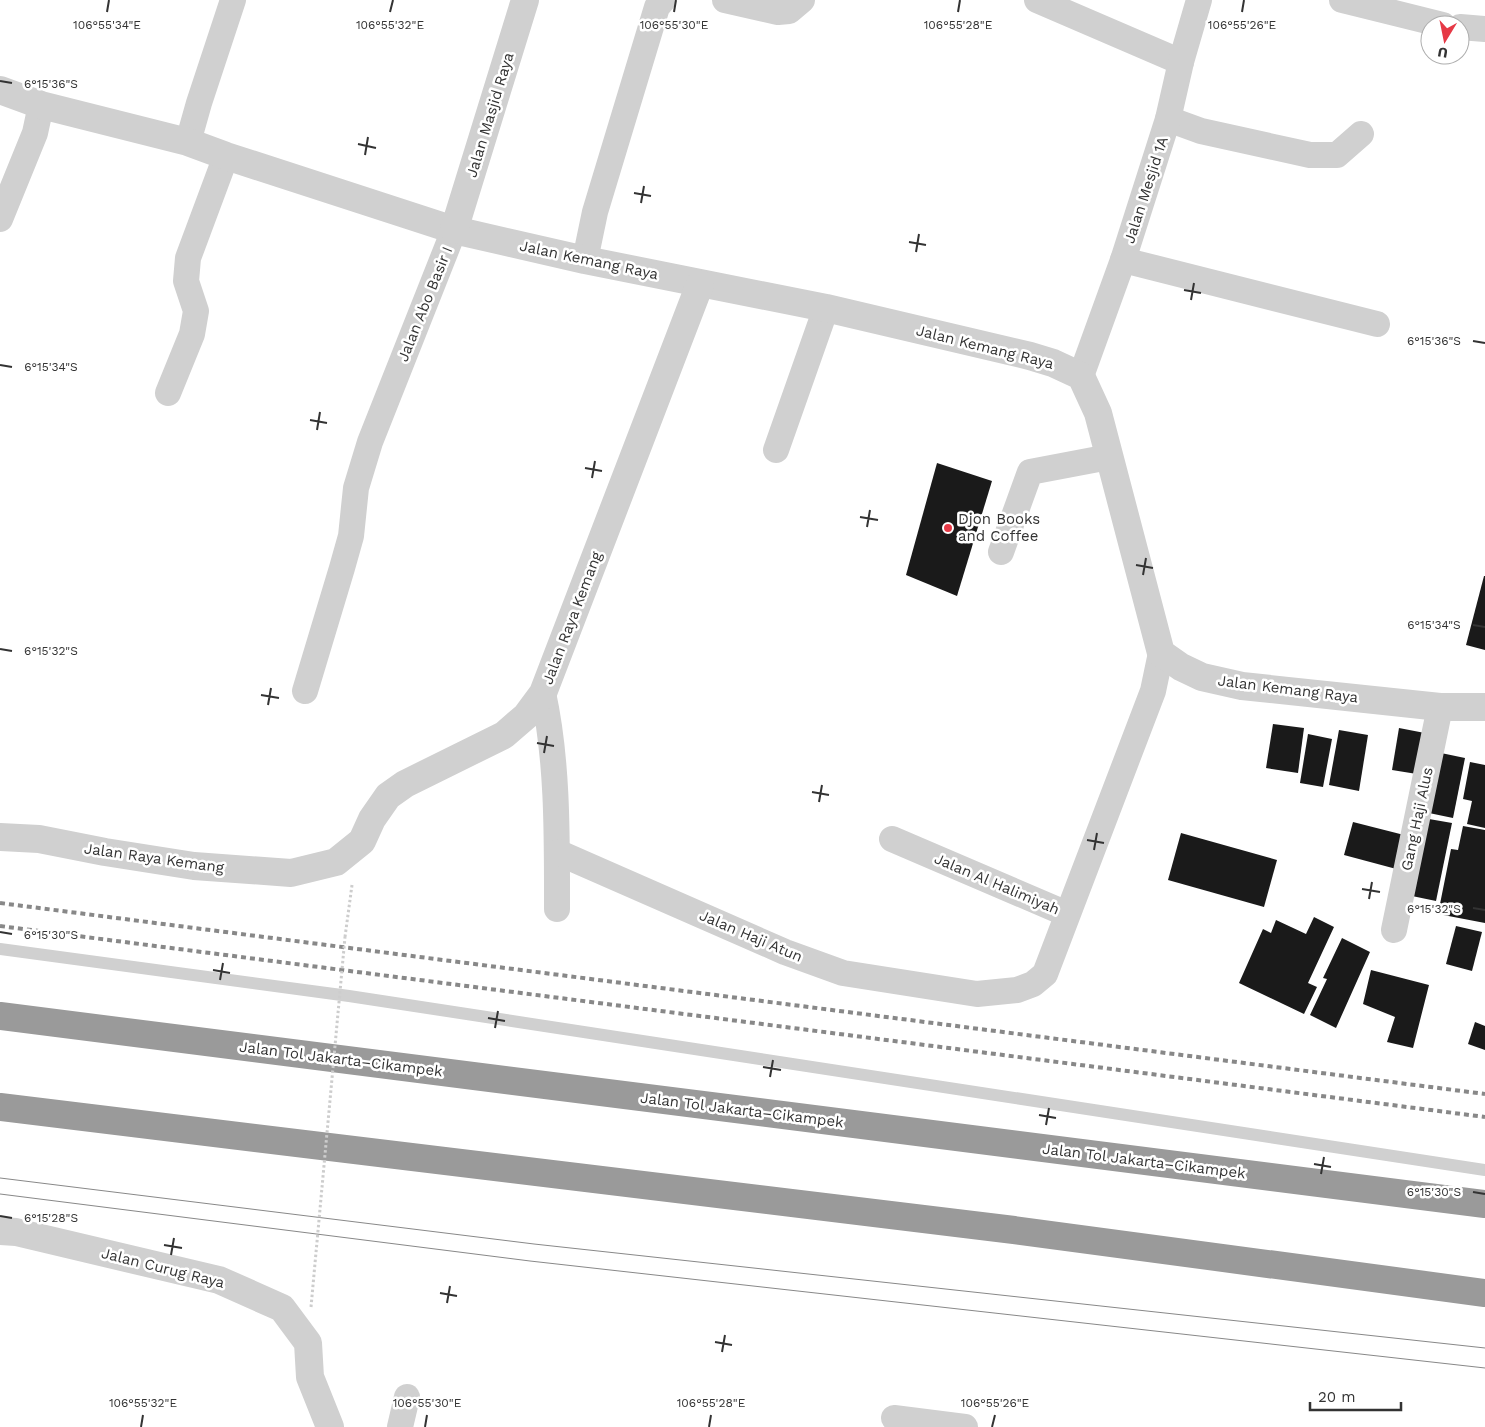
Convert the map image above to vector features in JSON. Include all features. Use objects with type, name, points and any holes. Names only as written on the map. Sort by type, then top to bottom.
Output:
[{"type":"highway","name":"Jalan Tol Jakarta–Cikampek","points":[[0,1016],[1485,1204]]},
{"type":"highway","points":[[0,1107],[1014,1230],[1485,1293]]},
{"type":"street","points":[[188,142],[199,103],[234,0]]},
{"type":"street","name":"Jalan Masjid Raya","points":[[454,230],[525,0]]},
{"type":"street","points":[[585,260],[595,212],[657,7],[663,0]]},
{"type":"street","points":[[725,0],[778,12],[789,11],[802,0]]},
{"type":"street","points":[[1037,0],[1181,62]]},
{"type":"street","name":"Jalan Mesjid 1A","points":[[1081,376],[1123,260],[1168,119],[1181,62],[1199,0]]},
{"type":"street","points":[[1342,0],[1420,19]]},
{"type":"street","points":[[1470,27],[1485,29]]},
{"type":"street","name":"Jalan Abo Basir I","points":[[0,90],[41,105],[188,142],[454,230],[370,442],[356,488],[351,536],[305,690]]},
{"type":"street","points":[[0,219],[35,133],[41,105]]},
{"type":"street","points":[[1168,119],[1201,131],[1310,156],[1337,155],[1361,134]]},
{"type":"street","points":[[168,393],[192,334],[196,311],[186,280],[188,258],[226,156]]},
{"type":"street","name":"Jalan Kemang Raya","points":[[454,230],[585,260],[826,308],[1030,356],[1053,363],[1081,376]]},
{"type":"street","points":[[1123,260],[1377,324]]},
{"type":"street","name":"Jalan Raya Kemang","points":[[0,837],[39,839],[194,866],[291,873],[336,862],[362,841],[372,819],[388,796],[405,784],[504,735],[526,716],[544,693],[700,284]]},
{"type":"street","points":[[776,450],[826,308]]},
{"type":"street","points":[[1081,376],[1098,413],[1161,652]]},
{"type":"street","points":[[1001,552],[1030,472],[1109,457]]},
{"type":"street","name":"Jalan Kemang Raya","points":[[1161,652],[1181,667],[1202,677],[1242,686],[1440,707],[1485,707]]},
{"type":"street","name":"Jalan Al Halimiyah","points":[[892,840],[1067,914],[1153,691],[1161,652]]},
{"type":"street","points":[[544,693],[551,728],[557,852],[557,908]]},
{"type":"street","name":"Gang Haji Alus","points":[[1394,930],[1440,707]]},
{"type":"street","name":"Jalan Haji Atun","points":[[557,852],[784,952],[843,973],[977,994],[1017,990],[1033,984],[1045,974],[1067,914]]},
{"type":"street","name":"Jalan Curug Raya","points":[[0,1231],[16,1232],[219,1280],[282,1308],[308,1343],[310,1377],[330,1427]]},
{"type":"street","points":[[400,1427],[407,1397]]},
{"type":"street","points":[[894,1418],[965,1427]]},
{"type":"lane","points":[[0,950],[348,996],[1485,1170]]},
{"type":"path","points":[[311,1307],[345,936]]},
{"type":"building","name":"Djon Books and Coffee","points":[[937,463],[992,481],[957,596],[906,575]]},
{"type":"building","points":[[1485,576],[1485,650],[1466,645]]},
{"type":"building","points":[[1273,724],[1304,728],[1298,773],[1266,768]]},
{"type":"building","points":[[1399,728],[1430,734],[1423,775],[1392,770]]},
{"type":"building","points":[[1339,730],[1368,735],[1359,791],[1329,785]]},
{"type":"building","points":[[1308,734],[1332,739],[1323,787],[1300,783]]},
{"type":"building","points":[[1441,753],[1465,758],[1453,818],[1429,813]]},
{"type":"building","points":[[1470,762],[1485,765],[1485,828],[1467,824],[1472,801],[1463,799]]},
{"type":"building","points":[[1429,819],[1452,823],[1436,901],[1412,896]]},
{"type":"building","points":[[1353,822],[1408,836],[1400,870],[1344,855]]},
{"type":"building","points":[[1463,826],[1485,830],[1485,923],[1438,914],[1451,849],[1458,850]]},
{"type":"building","points":[[1181,833],[1277,860],[1264,907],[1168,880]]},
{"type":"building","points":[[1314,917],[1334,927],[1308,983],[1317,987],[1304,1014],[1239,983],[1263,929],[1271,933],[1276,920],[1306,934]]},
{"type":"building","points":[[1456,926],[1482,932],[1472,971],[1446,964]]},
{"type":"building","points":[[1342,938],[1370,952],[1336,1028],[1310,1015],[1327,979],[1323,978]]},
{"type":"building","points":[[1371,970],[1429,985],[1413,1048],[1387,1042],[1395,1017],[1363,1004]]},
{"type":"building","points":[[1475,1022],[1485,1026],[1485,1050],[1468,1044]]},
{"type":"tram line","points":[[0,1178],[534,1244],[1485,1348]]},
{"type":"tram line","points":[[0,1194],[530,1261],[1485,1368]]},
{"type":"railway","points":[[0,903],[1485,1094]]},
{"type":"railway","points":[[0,926],[1485,1117]]},
{"type":"place","name":"Djon Books and Coffee","points":[[948,528]]}]
